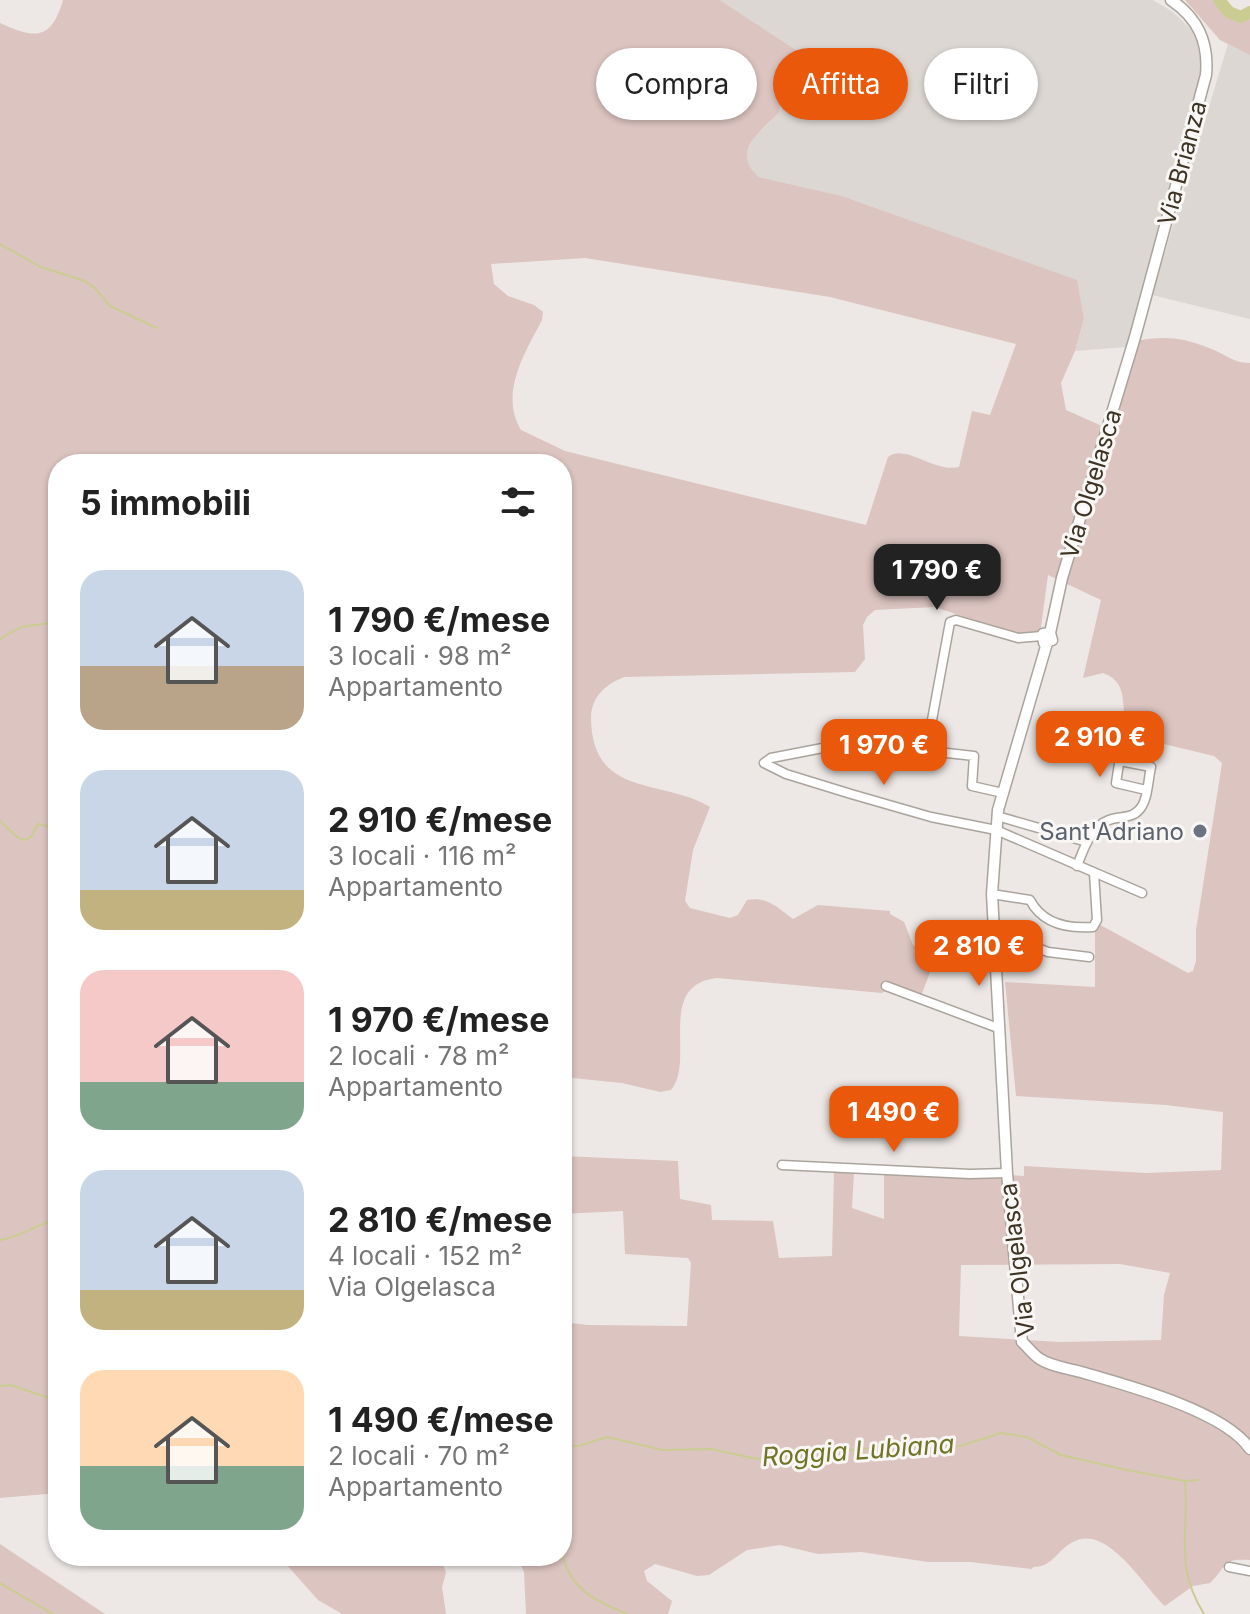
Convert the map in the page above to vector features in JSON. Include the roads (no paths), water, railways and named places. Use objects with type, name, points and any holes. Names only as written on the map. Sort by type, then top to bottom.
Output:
[{"type":"street","name":"Via Brianza","points":[[1135,337],[1206,75],[1206,54],[1199,28],[1184,9],[1171,0]]},
{"type":"street","name":"Via Olgelasca","points":[[1135,337],[1062,578],[997,816],[992,894],[993,940],[1007,1173],[1022,1342],[1038,1358],[1056,1366],[1140,1390],[1206,1415],[1230,1428],[1250,1449]]},
{"type":"street","points":[[932,720],[950,622],[956,620],[1018,638],[1046,638]]},
{"type":"street","points":[[1125,725],[1116,783],[1146,790]]},
{"type":"street","points":[[1003,793],[972,786],[974,756],[884,746],[864,740],[771,758],[764,765],[828,788],[931,817],[996,830],[1142,893]]},
{"type":"street","points":[[1077,866],[1097,827],[1107,820],[1137,813],[1142,807],[1151,767],[1120,761]]},
{"type":"street","points":[[997,816],[1087,842]]},
{"type":"street","points":[[992,894],[1030,900],[1037,914],[1050,922],[1093,927],[1097,920],[1094,873]]},
{"type":"street","points":[[993,940],[1089,957]]},
{"type":"street","points":[[886,986],[998,1028]]},
{"type":"street","points":[[782,1165],[1007,1173]]},
{"type":"street","points":[[1229,1567],[1250,1571]]},
{"type":"waterway","points":[[1219,0],[1229,12],[1241,17],[1250,12]]},
{"type":"waterway","points":[[0,244],[41,267],[85,281],[110,306],[157,328]]},
{"type":"waterway","points":[[0,639],[21,627],[48,623]]},
{"type":"waterway","points":[[0,821],[24,840],[31,837],[38,824],[48,826]]},
{"type":"waterway","points":[[0,1240],[48,1222]]},
{"type":"waterway","name":"Roggia Lubiana","points":[[0,1386],[11,1385],[48,1398]]},
{"type":"waterway","name":"Roggia Lubiana","points":[[572,1446],[607,1437],[663,1450],[711,1449],[757,1459],[882,1447],[960,1446],[1001,1433],[1027,1437],[1061,1455],[1185,1481],[1198,1480]]},
{"type":"waterway","points":[[1185,1481],[1186,1565],[1195,1597],[1204,1614]]},
{"type":"waterway","points":[[566,1566],[585,1592],[627,1614]]},
{"type":"waterway","points":[[0,1583],[53,1614]]},
{"type":"place","name":"Sant'Adriano","points":[[1200,831]]}]
